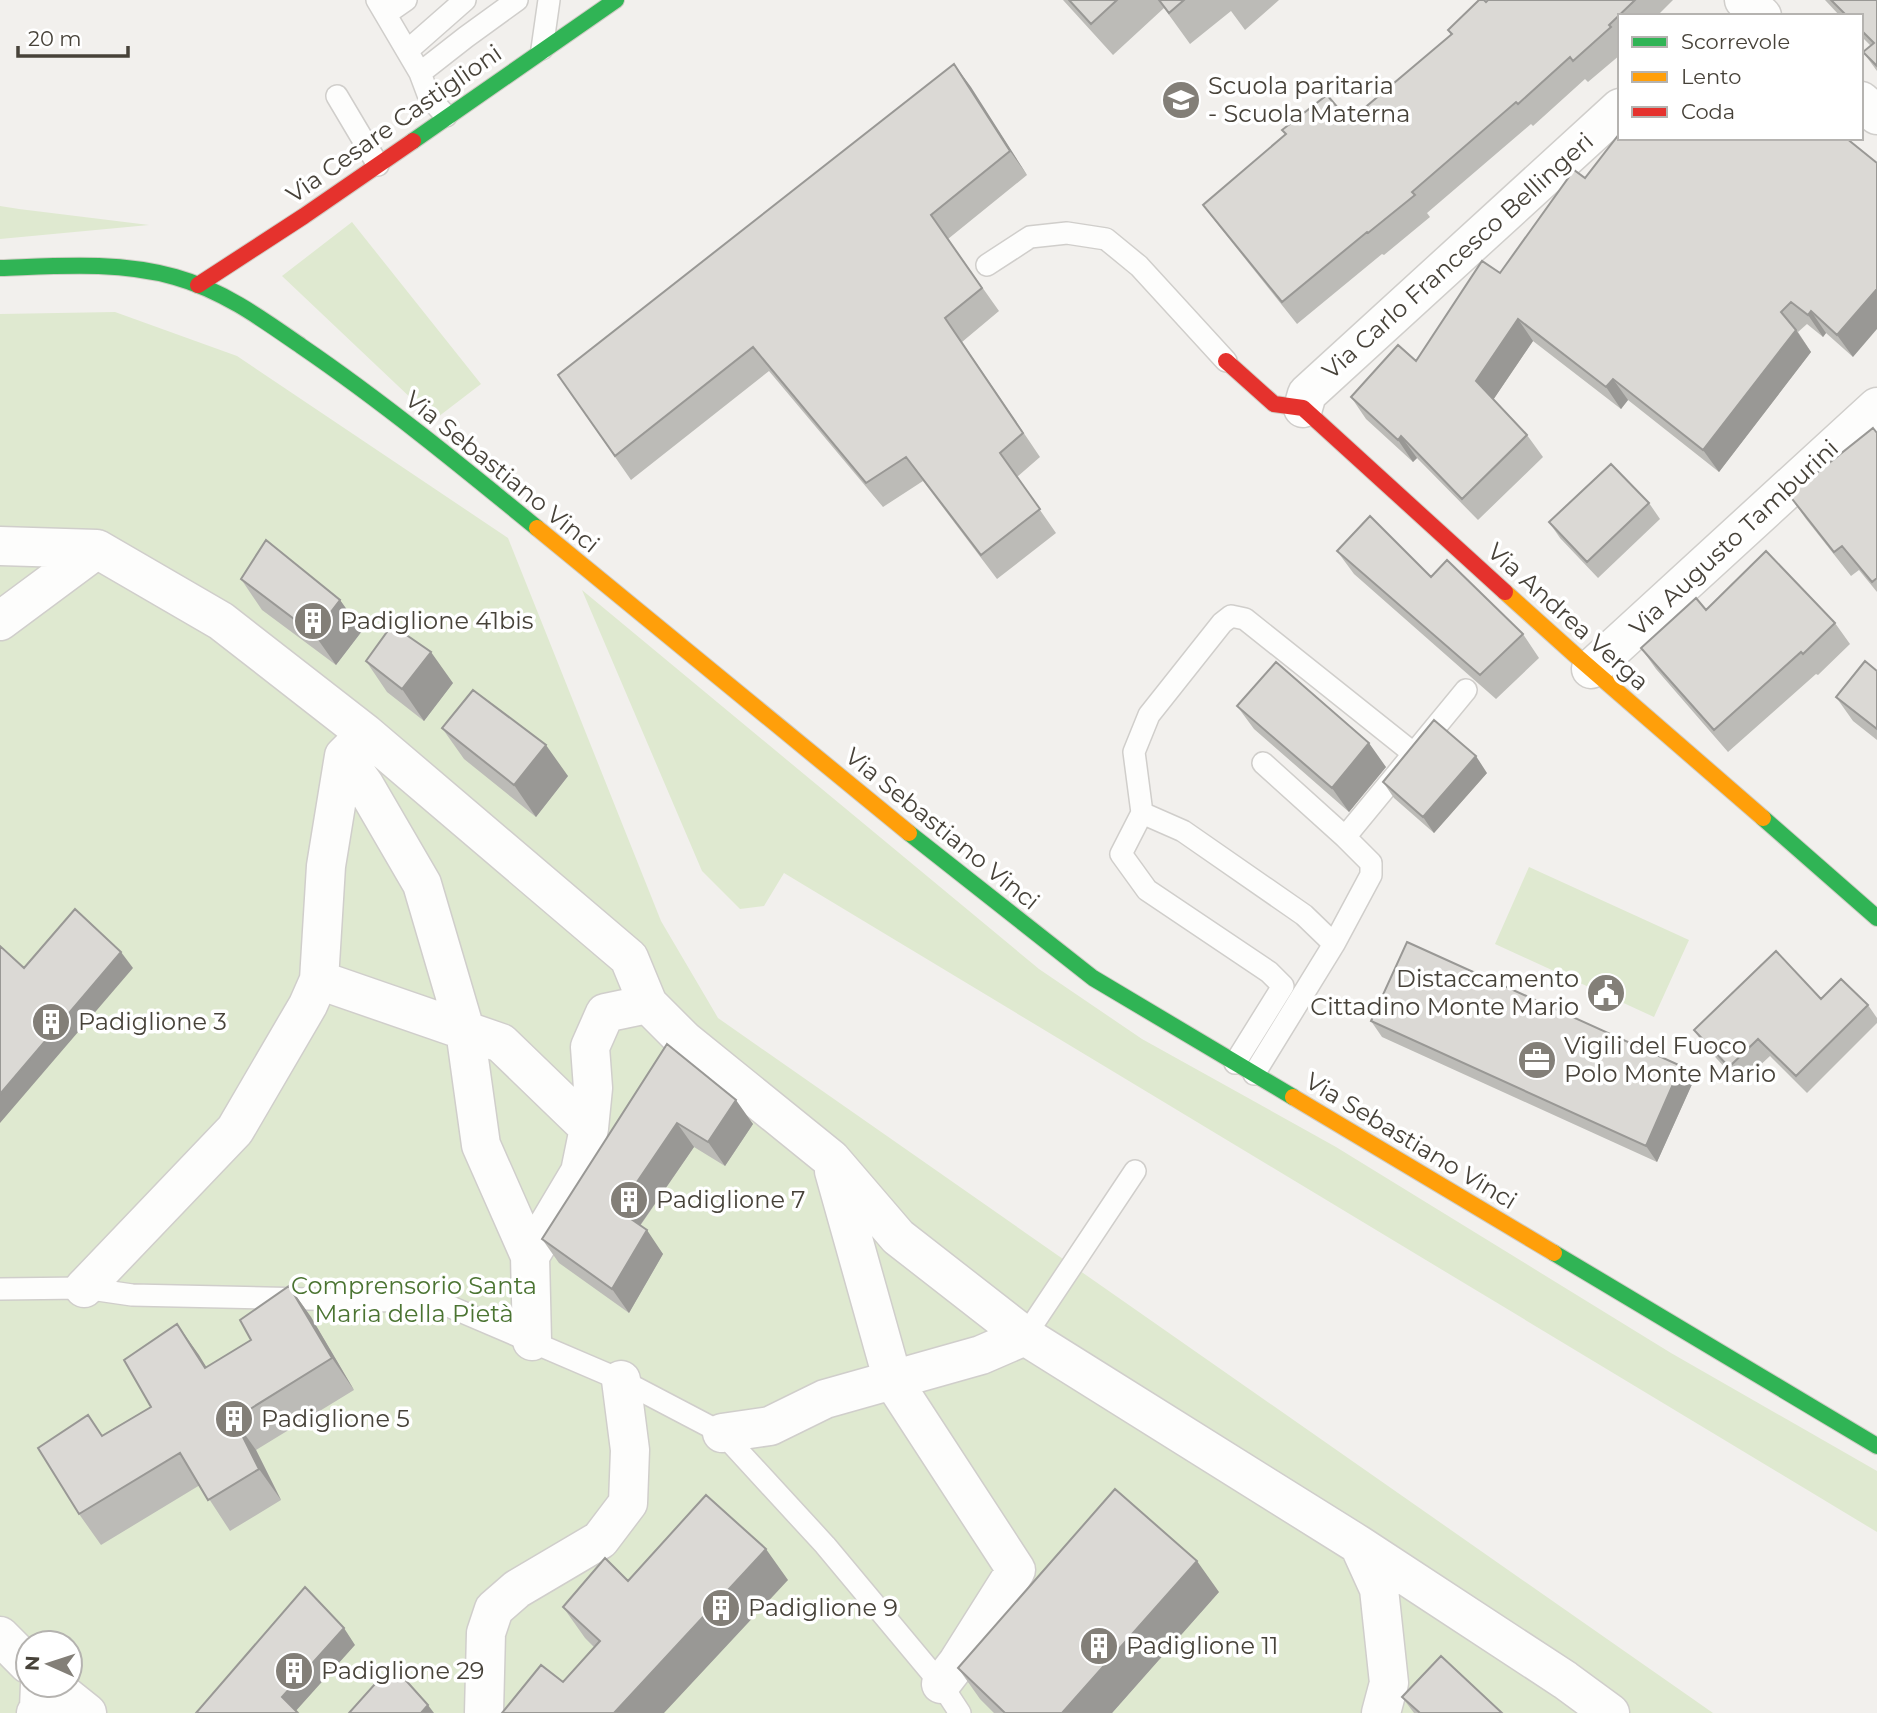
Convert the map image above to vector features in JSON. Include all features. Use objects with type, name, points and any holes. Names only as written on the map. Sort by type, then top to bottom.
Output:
[{"type":"street","name":"Via Cesare Castiglioni","points":[[198,285],[378,165],[616,0]]},
{"type":"street","points":[[1723,14],[1738,0]]},
{"type":"street","points":[[1744,0],[1760,14]]},
{"type":"street","points":[[1863,103],[1877,115]]},
{"type":"street","name":"Via Carlo Francesco Bellingeri","points":[[1303,408],[1307,394],[1618,110]]},
{"type":"street","name":"Via Sebastiano Vinci","points":[[0,268],[94,265],[122,267],[198,285],[240,306],[312,352],[434,444],[982,892],[1094,978],[1877,1446]]},
{"type":"street","name":"Via Andrea Verga","points":[[1226,361],[1274,404],[1303,408],[1591,669],[1877,918]]},
{"type":"street","name":"Via Augusto Tamburini","points":[[1591,669],[1877,407]]},
{"type":"street","points":[[0,546],[97,549],[221,621],[355,745],[629,958],[648,1004],[684,1041],[831,1159],[898,1237],[1025,1336],[1359,1545],[1565,1680],[1609,1713]]},
{"type":"street","points":[[0,621],[97,549]]},
{"type":"street","points":[[83,1289],[235,1130],[308,1005],[318,980],[326,866],[355,745]]},
{"type":"street","points":[[355,745],[365,786],[422,884],[465,1030],[481,1145],[530,1256],[532,1341]]},
{"type":"street","points":[[318,980],[501,1043],[589,1128]]},
{"type":"street","points":[[530,1256],[580,1172],[589,1128],[593,1088],[590,1047],[605,1013],[648,1004]]},
{"type":"street","points":[[831,1159],[893,1381],[1016,1570],[958,1662],[951,1699]]},
{"type":"street","points":[[722,1433],[770,1426],[825,1399],[981,1355],[1025,1336]]},
{"type":"street","points":[[484,1713],[486,1633],[494,1609],[517,1589],[600,1540],[628,1503],[630,1450],[621,1380]]},
{"type":"street","points":[[1828,1416],[1865,1417]]},
{"type":"street","points":[[1359,1545],[1379,1589],[1389,1683],[1381,1713]]},
{"type":"street","points":[[0,1636],[14,1650]]},
{"type":"street","points":[[70,1699],[87,1713]]},
{"type":"lane","points":[[406,0],[381,7],[420,73],[429,97],[446,116]]},
{"type":"lane","points":[[407,51],[466,0]]},
{"type":"lane","points":[[420,73],[517,0]]},
{"type":"lane","points":[[542,49],[549,0]]},
{"type":"lane","points":[[337,96],[378,165]]},
{"type":"lane","points":[[987,265],[1030,237],[1067,233],[1106,239],[1139,267],[1226,361]]},
{"type":"lane","points":[[1245,1068],[1283,986],[1269,972],[1147,890],[1121,855],[1142,813],[1134,752],[1149,715],[1222,623],[1231,616],[1245,619],[1413,753]]},
{"type":"lane","points":[[1345,837],[1466,690]]},
{"type":"lane","points":[[1245,1068],[1334,944],[1371,875],[1371,863],[1263,763]]},
{"type":"lane","points":[[1142,813],[1183,831],[1304,915],[1334,944]]},
{"type":"lane","points":[[1025,1336],[1135,1171]]},
{"type":"lane","points":[[0,1289],[83,1289],[132,1295],[439,1302],[532,1341],[621,1380],[722,1433],[825,1545],[951,1699]]},
{"type":"green space","points":[[0,206],[19,209],[149,225],[0,239]]},
{"type":"green space","points":[[352,222],[481,384],[434,420],[282,276]]},
{"type":"green space","name":"Comprensorio Santa Maria della Pietà","points":[[115,312],[237,356],[508,538],[661,921],[718,1018],[1713,1713],[0,1713],[0,314]]},
{"type":"green space","points":[[582,590],[1039,969],[1142,1039],[1336,1147],[1671,1353],[1877,1471],[1877,1532],[784,873],[764,906],[740,909],[702,871]]},
{"type":"green space","points":[[1529,867],[1689,940],[1654,1017],[1495,944]]},
{"type":"building","points":[[1069,0],[1117,0],[1091,24]]},
{"type":"building","points":[[1159,0],[1184,0],[1169,13]]},
{"type":"building","points":[[1479,0],[1635,0],[1618,14],[1609,25],[1611,27],[1573,61],[1570,57],[1412,192],[1415,195],[1282,302],[1203,205],[1286,134],[1282,130],[1327,95],[1349,121],[1452,34],[1448,30]]},
{"type":"building","points":[[1831,0],[1877,0],[1877,66],[1863,52],[1874,43],[1863,32],[1863,14],[1845,14]]},
{"type":"building","points":[[954,64],[1010,151],[931,215],[982,288],[945,318],[1023,433],[1000,453],[1040,509],[981,555],[906,457],[866,483],[753,347],[615,456],[558,375]]},
{"type":"building","points":[[1618,136],[1618,140],[1848,140],[1877,163],[1877,289],[1837,335],[1811,311],[1808,315],[1791,302],[1781,312],[1796,330],[1703,450],[1613,379],[1606,387],[1518,319],[1476,381],[1527,435],[1462,499],[1401,436],[1398,440],[1351,397],[1398,345],[1416,361],[1482,261],[1500,273],[1574,170],[1585,178]]},
{"type":"building","points":[[1873,428],[1877,433],[1877,578],[1872,582],[1842,546],[1834,552],[1789,495]]},
{"type":"building","points":[[1611,464],[1649,503],[1587,562],[1549,522]]},
{"type":"building","points":[[1370,516],[1431,577],[1447,560],[1523,634],[1480,675],[1337,551]]},
{"type":"building","points":[[266,540],[340,600],[314,634],[241,579]]},
{"type":"building","points":[[1766,551],[1835,623],[1714,730],[1641,648],[1696,598],[1706,610]]},
{"type":"building","points":[[392,625],[431,652],[402,689],[366,661]]},
{"type":"building","points":[[1865,661],[1877,671],[1877,729],[1836,697]]},
{"type":"building","points":[[1276,662],[1369,743],[1332,788],[1237,706]]},
{"type":"building","points":[[473,690],[546,745],[514,785],[442,728]]},
{"type":"building","points":[[1434,720],[1476,756],[1423,817],[1383,782]]},
{"type":"building","name":"Padiglione 3","points":[[75,909],[121,952],[0,1094],[0,946],[24,968]]},
{"type":"building","name":"Vigili del Fuoco Polo Monte Mario","points":[[1407,942],[1681,1066],[1646,1146],[1371,1021]]},
{"type":"building","points":[[1776,951],[1821,999],[1841,979],[1868,1005],[1796,1076],[1758,1039],[1729,1067],[1694,1030]]},
{"type":"building","points":[[667,1044],[736,1100],[708,1142],[677,1123],[618,1210],[647,1230],[612,1289],[542,1239]]},
{"type":"building","points":[[289,1286],[332,1358],[234,1419],[259,1469],[208,1500],[180,1453],[79,1514],[38,1448],[88,1415],[102,1436],[151,1407],[124,1360],[177,1324],[205,1368],[251,1340],[240,1320]]},
{"type":"building","name":"Padiglione 11","points":[[1115,1489],[1197,1561],[1062,1713],[1005,1713],[958,1668]]},
{"type":"building","points":[[706,1495],[766,1549],[614,1713],[502,1713],[541,1665],[563,1682],[600,1641],[563,1607],[605,1558],[628,1581]]},
{"type":"building","name":"Padiglione 29","points":[[305,1587],[344,1628],[282,1697],[298,1713],[196,1713]]},
{"type":"building","points":[[1441,1656],[1502,1713],[1420,1713],[1402,1697]]},
{"type":"building","points":[[392,1665],[428,1705],[421,1713],[349,1713]]},
{"type":"traffic: fast","points":[[413,141],[616,0]]},
{"type":"traffic: fast","points":[[0,268],[88,266],[132,269],[175,277],[209,289],[256,315],[332,367],[450,457],[537,528]]},
{"type":"traffic: fast","points":[[1763,818],[1877,918]]},
{"type":"traffic: fast","points":[[909,833],[1093,978],[1293,1097]]},
{"type":"traffic: fast","points":[[1554,1253],[1877,1446]]},
{"type":"traffic: slow","points":[[537,528],[909,833]]},
{"type":"traffic: slow","points":[[1505,592],[1763,818]]},
{"type":"traffic: slow","points":[[1293,1097],[1554,1253]]},
{"type":"traffic: jam","points":[[198,285],[413,141]]},
{"type":"traffic: jam","points":[[1226,361],[1274,404],[1303,408],[1505,592]]},
{"type":"place","name":"Scuola paritaria - Scuola Materna","points":[[1181,100]]},
{"type":"place","name":"Padiglione 41bis","points":[[313,621]]},
{"type":"place","name":"Distaccamento Cittadino Monte Mario","points":[[1606,993]]},
{"type":"place","name":"Padiglione 3","points":[[51,1022]]},
{"type":"place","name":"Vigili del Fuoco Polo Monte Mario","points":[[1537,1060]]},
{"type":"place","name":"Padiglione 7","points":[[629,1200]]},
{"type":"place","name":"Padiglione 5","points":[[234,1419]]},
{"type":"place","name":"Padiglione 9","points":[[721,1608]]},
{"type":"place","name":"Padiglione 11","points":[[1099,1646]]},
{"type":"place","name":"Padiglione 29","points":[[294,1671]]}]
